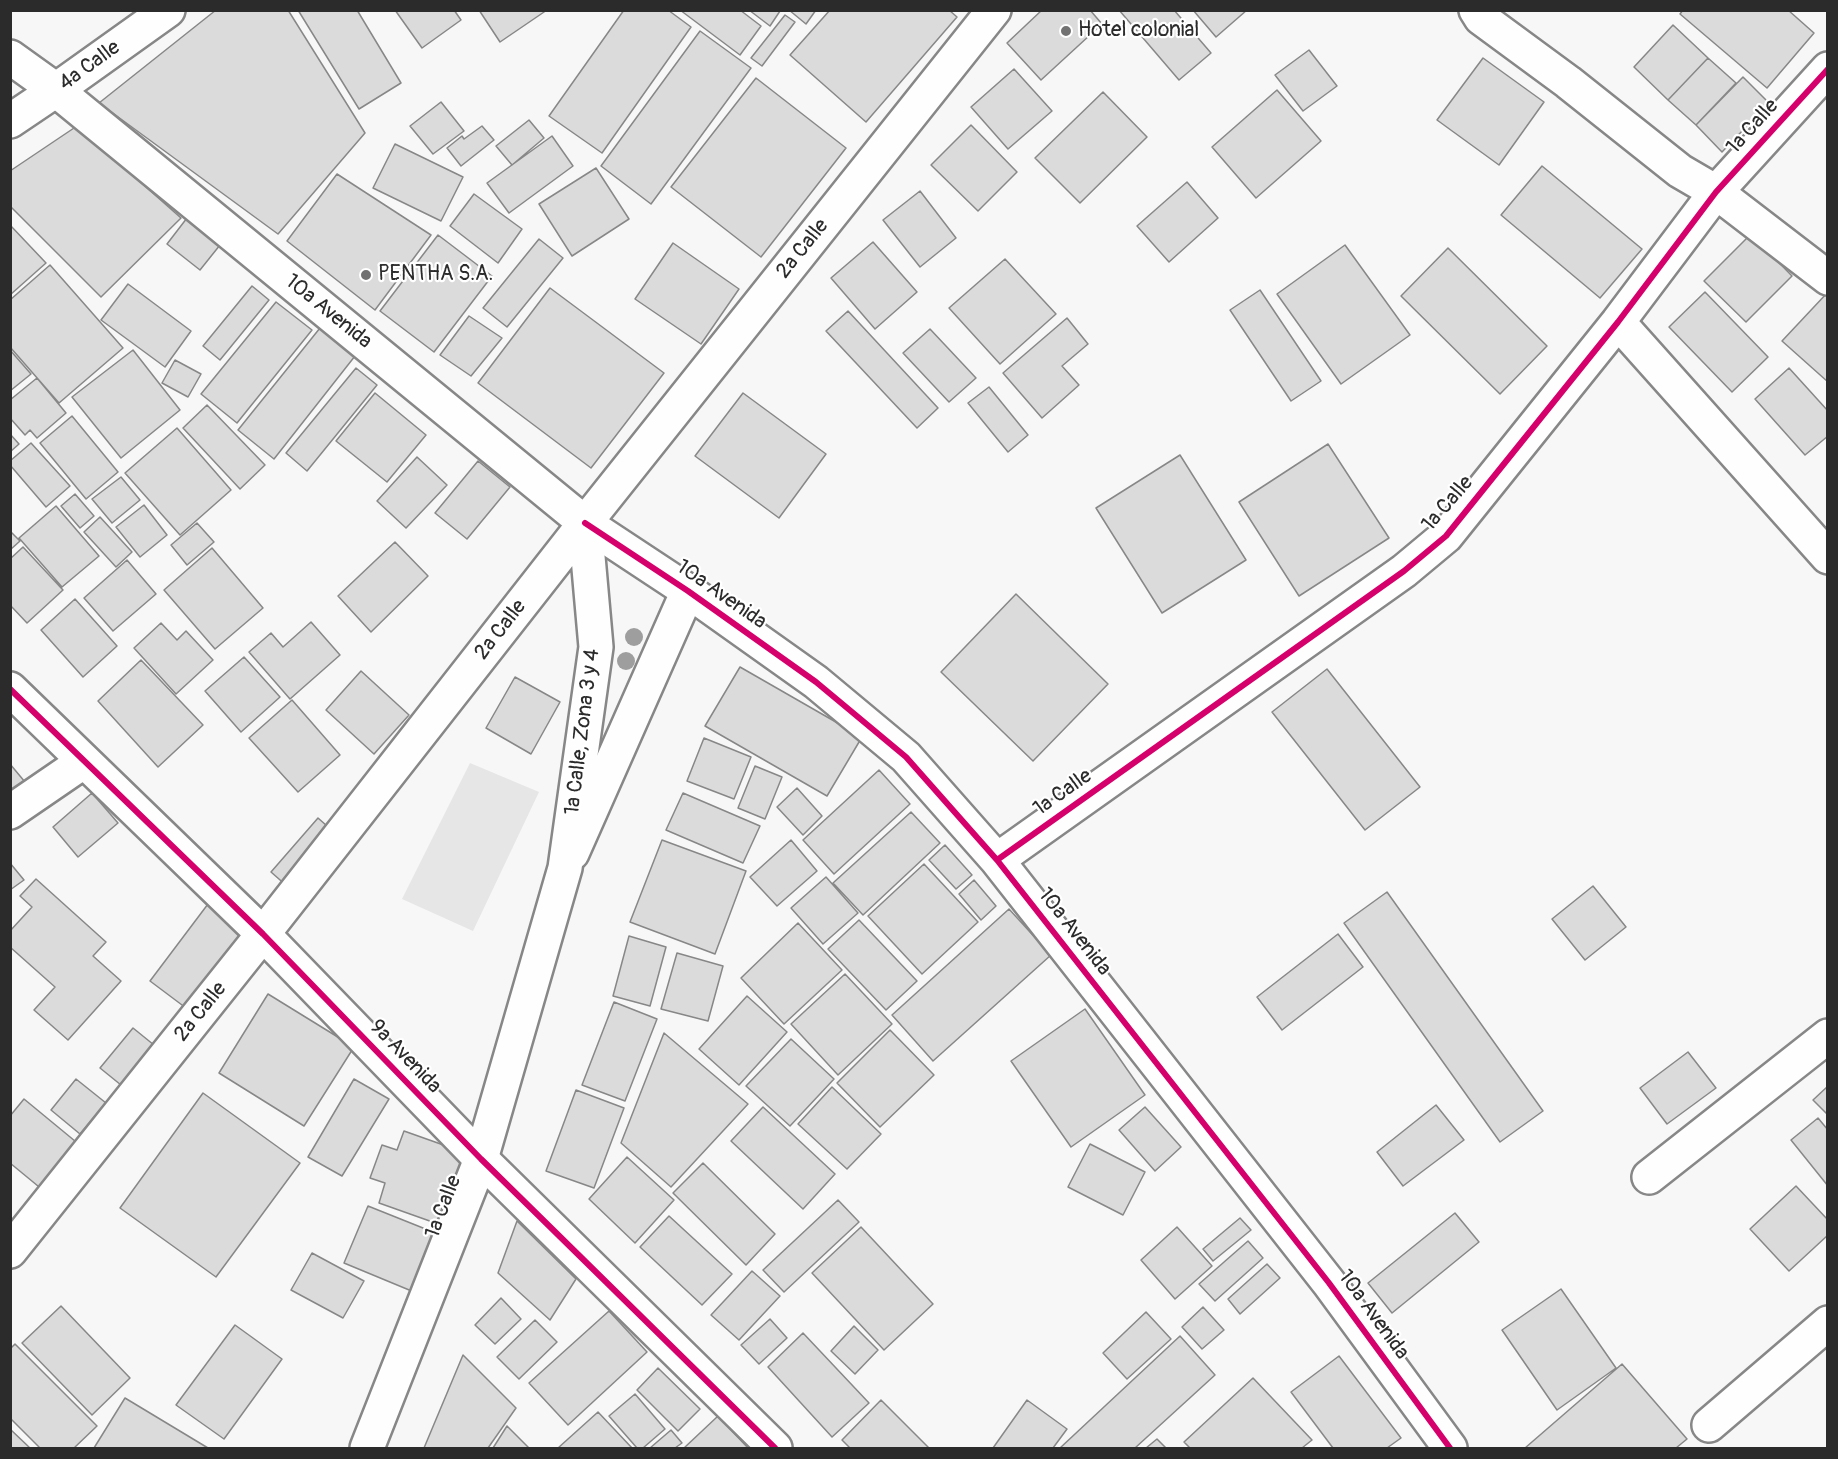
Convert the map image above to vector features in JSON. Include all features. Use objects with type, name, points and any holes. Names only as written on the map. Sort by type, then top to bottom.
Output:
[{"type":"street","name":"4a Calle","points":[[10,121],[168,10]]},
{"type":"street","name":"2a Calle","points":[[10,1251],[994,10]]},
{"type":"street","points":[[1476,10],[1481,18],[1568,82],[1680,171],[1716,192],[1827,278]]},
{"type":"street","name":"10a Avenida","points":[[10,57],[56,90],[585,523],[688,591],[816,682],[906,757],[997,861],[1329,1283],[1450,1449]]},
{"type":"street","name":"1a Calle","points":[[997,861],[1404,571],[1446,536],[1618,322],[1716,192],[1827,69]]},
{"type":"street","points":[[1618,322],[1827,557]]},
{"type":"street","name":"1a Calle, Zona 3 y 4","points":[[565,868],[596,647],[585,523]]},
{"type":"street","name":"1a Calle","points":[[367,1449],[481,1159],[565,868],[688,591]]},
{"type":"street","name":"9a Avenida","points":[[10,690],[263,934],[481,1159],[775,1449]]},
{"type":"street","points":[[10,812],[83,762]]},
{"type":"street","points":[[1649,1177],[1827,1036]]},
{"type":"street","points":[[1709,1425],[1827,1323]]},
{"type":"shaded area","points":[[470,763],[539,792],[473,931],[402,899]]},
{"type":"building","points":[[216,10],[288,10],[365,133],[278,234],[99,103]]},
{"type":"building","points":[[298,10],[357,10],[401,83],[359,109]]},
{"type":"building","points":[[395,10],[454,10],[461,20],[422,48]]},
{"type":"building","points":[[479,10],[547,10],[500,42]]},
{"type":"building","points":[[624,10],[668,10],[691,27],[602,153],[549,116]]},
{"type":"building","points":[[680,10],[740,10],[761,26],[740,55]]},
{"type":"building","points":[[749,10],[779,10],[780,11],[770,26]]},
{"type":"building","points":[[789,10],[816,10],[806,24]]},
{"type":"building","points":[[830,10],[949,10],[957,17],[866,122],[790,55]]},
{"type":"building","points":[[1042,10],[1090,10],[1102,24],[1041,80],[1007,43]]},
{"type":"building","points":[[1119,10],[1174,10],[1211,53],[1179,80]]},
{"type":"building","points":[[1193,10],[1247,10],[1216,37]]},
{"type":"building","points":[[1683,10],[1788,10],[1814,33],[1767,88],[1680,14]]},
{"type":"building","points":[[785,15],[795,22],[762,66],[751,58]]},
{"type":"building","points":[[1673,25],[1708,58],[1668,100],[1634,67]]},
{"type":"building","points":[[700,31],[751,68],[651,204],[601,166]]},
{"type":"building","points":[[1309,50],[1337,86],[1303,111],[1275,75]]},
{"type":"building","points":[[1483,58],[1544,102],[1499,165],[1437,120]]},
{"type":"building","points":[[1708,58],[1736,83],[1696,125],[1668,100]]},
{"type":"building","points":[[1014,69],[1052,111],[1008,149],[971,107]]},
{"type":"building","points":[[1743,77],[1769,103],[1722,152],[1696,125]]},
{"type":"building","points":[[756,78],[846,148],[761,257],[671,187]]},
{"type":"building","points":[[1277,90],[1321,141],[1256,198],[1212,147]]},
{"type":"building","points":[[1103,92],[1147,137],[1080,203],[1035,158]]},
{"type":"building","points":[[441,102],[464,131],[433,154],[410,126]]},
{"type":"building","points":[[529,120],[544,138],[512,165],[496,146]]},
{"type":"building","points":[[971,125],[1017,172],[978,211],[931,165]]},
{"type":"building","points":[[77,126],[181,218],[101,297],[10,206],[10,171]]},
{"type":"building","points":[[482,126],[494,140],[461,166],[447,148],[462,136],[464,139]]},
{"type":"building","points":[[552,136],[573,166],[509,213],[487,183]]},
{"type":"building","points":[[395,144],[463,177],[441,221],[373,188]]},
{"type":"building","points":[[1542,166],[1642,249],[1600,298],[1501,215]]},
{"type":"building","points":[[596,168],[629,219],[572,256],[539,204]]},
{"type":"building","name":"PENTHA S.A.","points":[[337,174],[431,235],[375,310],[287,241]]},
{"type":"building","points":[[1187,182],[1218,218],[1169,262],[1137,226]]},
{"type":"building","points":[[920,191],[956,238],[920,267],[883,220]]},
{"type":"building","points":[[474,194],[522,229],[498,263],[450,226]]},
{"type":"building","points":[[187,218],[220,245],[200,270],[167,244]]},
{"type":"building","points":[[10,225],[46,263],[10,295]]},
{"type":"building","points":[[1751,234],[1792,276],[1746,322],[1704,281]]},
{"type":"building","points":[[438,235],[492,276],[434,352],[380,311]]},
{"type":"building","points":[[539,239],[563,258],[507,327],[483,308]]},
{"type":"building","points":[[873,242],[917,292],[875,329],[831,278]]},
{"type":"building","points":[[673,243],[739,289],[701,344],[635,299]]},
{"type":"building","points":[[1345,245],[1410,335],[1341,384],[1277,294]]},
{"type":"building","points":[[1448,248],[1547,346],[1500,394],[1401,296]]},
{"type":"building","points":[[1005,259],[1056,314],[1000,364],[949,308]]},
{"type":"building","points":[[50,265],[123,348],[59,403],[10,347],[10,300]]},
{"type":"building","points":[[128,284],[191,331],[165,367],[101,320]]},
{"type":"building","points":[[252,286],[269,300],[220,360],[203,346]]},
{"type":"building","points":[[550,288],[664,373],[591,468],[478,383]]},
{"type":"building","points":[[1260,290],[1321,381],[1291,401],[1230,310]]},
{"type":"building","points":[[1705,292],[1768,357],[1732,392],[1669,327]]},
{"type":"building","points":[[1828,292],[1828,382],[1782,341]]},
{"type":"building","points":[[276,302],[312,330],[237,423],[201,394]]},
{"type":"building","points":[[848,311],[938,408],[917,428],[826,331]]},
{"type":"building","points":[[469,316],[502,338],[471,376],[440,355]]},
{"type":"building","points":[[1067,318],[1088,344],[1062,366],[1079,385],[1042,418],[1003,373]]},
{"type":"building","points":[[320,328],[355,356],[274,459],[238,430]]},
{"type":"building","points":[[930,329],[976,378],[949,402],[903,353]]},
{"type":"building","points":[[10,350],[31,374],[10,391]]},
{"type":"building","points":[[133,350],[180,410],[121,458],[72,397]]},
{"type":"building","points":[[175,360],[201,374],[188,397],[162,383]]},
{"type":"building","points":[[356,368],[377,385],[307,471],[286,453]]},
{"type":"building","points":[[1789,368],[1828,411],[1828,436],[1805,455],[1755,399]]},
{"type":"building","points":[[37,378],[66,413],[37,438],[30,430],[25,435],[10,418],[10,400]]},
{"type":"building","points":[[989,387],[1028,435],[1008,452],[968,403]]},
{"type":"building","points":[[375,393],[426,435],[387,482],[336,441]]},
{"type":"building","points":[[743,393],[826,454],[779,518],[695,456]]},
{"type":"building","points":[[207,405],[265,465],[240,489],[183,428]]},
{"type":"building","points":[[72,416],[118,472],[86,499],[40,443]]},
{"type":"building","points":[[177,428],[231,490],[180,535],[125,473]]},
{"type":"building","points":[[10,434],[19,444],[10,452]]},
{"type":"building","points":[[31,443],[70,486],[46,507],[10,465],[10,461]]},
{"type":"building","points":[[1328,444],[1389,538],[1299,596],[1239,502]]},
{"type":"building","points":[[1180,455],[1246,560],[1162,613],[1096,508]]},
{"type":"building","points":[[417,457],[447,485],[406,528],[377,501]]},
{"type":"building","points":[[478,461],[510,487],[467,539],[435,513]]},
{"type":"building","points":[[121,477],[140,500],[112,523],[92,499]]},
{"type":"building","points":[[75,494],[94,516],[80,528],[61,506]]},
{"type":"building","points":[[144,505],[167,535],[140,557],[116,527]]},
{"type":"building","points":[[56,506],[99,556],[62,587],[19,538]]},
{"type":"building","points":[[100,517],[132,552],[116,567],[84,532]]},
{"type":"building","points":[[197,523],[214,542],[187,565],[171,545]]},
{"type":"building","points":[[10,531],[20,541],[10,550]]},
{"type":"building","points":[[395,542],[428,576],[371,632],[338,596]]},
{"type":"building","points":[[23,547],[63,590],[27,623],[10,605],[10,559]]},
{"type":"building","points":[[212,548],[263,608],[215,649],[164,590]]},
{"type":"building","points":[[127,560],[156,594],[113,631],[84,598]]},
{"type":"building","points":[[1016,594],[1108,684],[1033,761],[941,672]]},
{"type":"building","points":[[75,599],[117,646],[83,677],[41,630]]},
{"type":"building","points":[[311,622],[340,655],[290,699],[249,652],[271,633],[283,647]]},
{"type":"building","points":[[161,623],[177,640],[186,631],[213,660],[176,694],[134,648]]},
{"type":"building","points":[[244,657],[280,697],[241,732],[205,691]]},
{"type":"building","points":[[141,660],[203,725],[158,767],[98,701]]},
{"type":"building","points":[[740,667],[862,737],[827,796],[705,726]]},
{"type":"building","points":[[1327,669],[1420,787],[1365,830],[1272,712]]},
{"type":"building","points":[[361,671],[409,715],[374,754],[326,710]]},
{"type":"building","points":[[515,677],[560,702],[531,754],[486,728]]},
{"type":"building","points":[[292,700],[340,755],[298,792],[249,738]]},
{"type":"building","points":[[704,738],[751,757],[734,799],[687,781]]},
{"type":"building","points":[[10,764],[25,782],[10,793]]},
{"type":"building","points":[[755,766],[782,777],[765,819],[738,808]]},
{"type":"building","points":[[879,770],[910,804],[834,874],[803,840]]},
{"type":"building","points":[[797,788],[822,816],[803,835],[777,807]]},
{"type":"building","points":[[92,793],[118,823],[78,857],[53,827]]},
{"type":"building","points":[[683,793],[760,826],[743,863],[666,830]]},
{"type":"building","points":[[911,812],[940,843],[863,915],[833,883]]},
{"type":"building","points":[[318,818],[335,833],[288,887],[271,872]]},
{"type":"building","points":[[662,840],[746,871],[715,954],[630,922]]},
{"type":"building","points":[[791,840],[817,871],[777,906],[750,877]]},
{"type":"building","points":[[945,845],[972,875],[956,889],[929,860]]},
{"type":"building","points":[[10,863],[24,880],[10,890]]},
{"type":"building","points":[[924,864],[978,922],[922,974],[868,916]]},
{"type":"building","points":[[826,877],[858,913],[823,944],[791,908]]},
{"type":"building","points":[[36,879],[106,942],[93,956],[121,981],[68,1040],[34,1010],[55,987],[10,947],[10,931],[32,907],[20,896]]},
{"type":"building","points":[[974,880],[996,906],[981,920],[959,894]]},
{"type":"building","points":[[1593,886],[1626,927],[1585,960],[1552,919]]},
{"type":"building","points":[[1387,892],[1543,1111],[1500,1142],[1344,923]]},
{"type":"building","points":[[208,904],[244,931],[186,1008],[150,981]]},
{"type":"building","points":[[1009,909],[1051,955],[933,1061],[892,1015]]},
{"type":"building","points":[[859,920],[917,981],[886,1010],[828,949]]},
{"type":"building","points":[[798,923],[842,970],[784,1024],[741,978]]},
{"type":"building","points":[[1338,934],[1363,967],[1282,1030],[1257,997]]},
{"type":"building","points":[[629,936],[666,947],[650,1006],[613,996]]},
{"type":"building","points":[[677,953],[723,966],[708,1021],[661,1009]]},
{"type":"building","points":[[845,974],[892,1024],[838,1075],[791,1024]]},
{"type":"building","points":[[268,994],[354,1047],[304,1126],[219,1073]]},
{"type":"building","points":[[747,996],[787,1032],[739,1085],[699,1049]]},
{"type":"building","points":[[614,1002],[657,1019],[625,1101],[582,1085]]},
{"type":"building","points":[[1085,1009],[1145,1095],[1071,1147],[1011,1061]]},
{"type":"building","points":[[133,1028],[154,1045],[121,1085],[100,1068]]},
{"type":"building","points":[[890,1030],[934,1075],[880,1127],[837,1083]]},
{"type":"building","points":[[664,1033],[748,1104],[671,1187],[621,1143]]},
{"type":"building","points":[[791,1039],[834,1079],[790,1126],[746,1086]]},
{"type":"building","points":[[1688,1052],[1716,1088],[1667,1124],[1640,1088]]},
{"type":"building","points":[[76,1079],[106,1103],[80,1134],[51,1110]]},
{"type":"building","points":[[354,1079],[389,1099],[342,1176],[308,1157]]},
{"type":"building","points":[[1828,1086],[1828,1115],[1813,1100]]},
{"type":"building","points":[[832,1087],[881,1134],[847,1169],[798,1124]]},
{"type":"building","points":[[576,1090],[624,1108],[594,1188],[546,1171]]},
{"type":"building","points":[[203,1093],[300,1163],[216,1277],[120,1208]]},
{"type":"building","points":[[24,1099],[81,1146],[44,1191],[10,1163],[10,1116]]},
{"type":"building","points":[[1436,1105],[1464,1140],[1403,1186],[1377,1152]]},
{"type":"building","points":[[763,1107],[835,1174],[803,1209],[731,1141]]},
{"type":"building","points":[[1145,1107],[1181,1147],[1155,1171],[1119,1130]]},
{"type":"building","points":[[1818,1118],[1828,1130],[1828,1186],[1791,1140]]},
{"type":"building","points":[[404,1131],[466,1153],[441,1225],[379,1203],[385,1183],[370,1178],[382,1145],[397,1150]]},
{"type":"building","points":[[1090,1144],[1145,1172],[1123,1215],[1068,1187]]},
{"type":"building","points":[[627,1157],[674,1200],[635,1243],[589,1199]]},
{"type":"building","points":[[703,1163],[775,1234],[746,1265],[673,1193]]},
{"type":"building","points":[[1796,1186],[1828,1220],[1828,1235],[1789,1271],[1750,1229]]},
{"type":"building","points":[[838,1200],[859,1222],[784,1292],[763,1270]]},
{"type":"building","points":[[368,1206],[438,1234],[414,1292],[344,1263]]},
{"type":"building","points":[[1455,1213],[1479,1242],[1392,1313],[1368,1283]]},
{"type":"building","points":[[669,1216],[732,1274],[702,1305],[640,1247]]},
{"type":"building","points":[[1240,1218],[1251,1230],[1213,1261],[1203,1249]]},
{"type":"building","points":[[517,1221],[576,1279],[550,1320],[498,1273]]},
{"type":"building","points":[[861,1227],[933,1304],[884,1350],[812,1273]]},
{"type":"building","points":[[1177,1227],[1212,1266],[1175,1299],[1141,1260]]},
{"type":"building","points":[[1248,1241],[1263,1258],[1215,1301],[1199,1284]]},
{"type":"building","points":[[312,1253],[364,1281],[343,1318],[291,1290]]},
{"type":"building","points":[[1267,1264],[1280,1278],[1240,1314],[1228,1299]]},
{"type":"building","points":[[752,1271],[780,1296],[739,1340],[711,1315]]},
{"type":"building","points":[[1561,1289],[1616,1368],[1557,1410],[1502,1330]]},
{"type":"building","points":[[501,1298],[521,1319],[495,1344],[475,1325]]},
{"type":"building","points":[[61,1306],[130,1378],[92,1415],[22,1343]]},
{"type":"building","points":[[1203,1307],[1224,1330],[1202,1349],[1182,1327]]},
{"type":"building","points":[[609,1311],[647,1352],[568,1425],[529,1383]]},
{"type":"building","points":[[1146,1312],[1171,1339],[1127,1379],[1103,1353]]},
{"type":"building","points":[[770,1319],[787,1338],[759,1364],[741,1345]]},
{"type":"building","points":[[535,1320],[557,1342],[519,1379],[497,1357]]},
{"type":"building","points":[[235,1325],[282,1359],[224,1439],[176,1405]]},
{"type":"building","points":[[854,1326],[878,1350],[855,1374],[831,1351]]},
{"type":"building","points":[[803,1333],[869,1403],[832,1437],[768,1367]]},
{"type":"building","points":[[1180,1336],[1215,1375],[1135,1448],[1060,1448]]},
{"type":"building","points":[[15,1344],[97,1426],[74,1448],[40,1448],[10,1418],[10,1349]]},
{"type":"building","points":[[463,1355],[516,1408],[488,1448],[424,1448]]},
{"type":"building","points":[[1339,1356],[1401,1438],[1387,1448],[1333,1448],[1291,1392]]},
{"type":"building","points":[[1622,1364],[1687,1439],[1676,1448],[1525,1448]]},
{"type":"building","points":[[658,1368],[700,1409],[678,1431],[637,1390]]},
{"type":"building","points":[[1253,1378],[1312,1440],[1302,1448],[1190,1448],[1184,1442]]},
{"type":"building","points":[[635,1394],[665,1429],[643,1448],[637,1448],[609,1416]]},
{"type":"building","points":[[125,1398],[208,1448],[94,1448]]},
{"type":"building","points":[[881,1400],[929,1448],[850,1448],[842,1440]]},
{"type":"building","points":[[1027,1400],[1067,1429],[1053,1448],[993,1448]]},
{"type":"building","points":[[598,1412],[632,1448],[558,1448]]},
{"type":"building","points":[[718,1416],[748,1448],[684,1448]]},
{"type":"building","points":[[507,1426],[529,1448],[493,1448]]},
{"type":"building","points":[[10,1429],[30,1448],[10,1448]]},
{"type":"building","points":[[671,1430],[682,1443],[675,1448],[650,1448]]},
{"type":"building","points":[[1157,1439],[1166,1448],[1146,1448]]},
{"type":"cycle path","points":[[997,860],[1404,571],[1446,536],[1618,322],[1716,192],[1828,69]]},
{"type":"cycle path","points":[[585,523],[688,591],[816,682],[906,757],[997,860],[1329,1283],[1450,1448]]},
{"type":"cycle path","points":[[10,689],[263,934],[481,1159],[775,1448]]},
{"type":"place","name":"Hotel colonial","points":[[1066,31]]},
{"type":"place","name":"PENTHA S.A.","points":[[366,275]]}]
